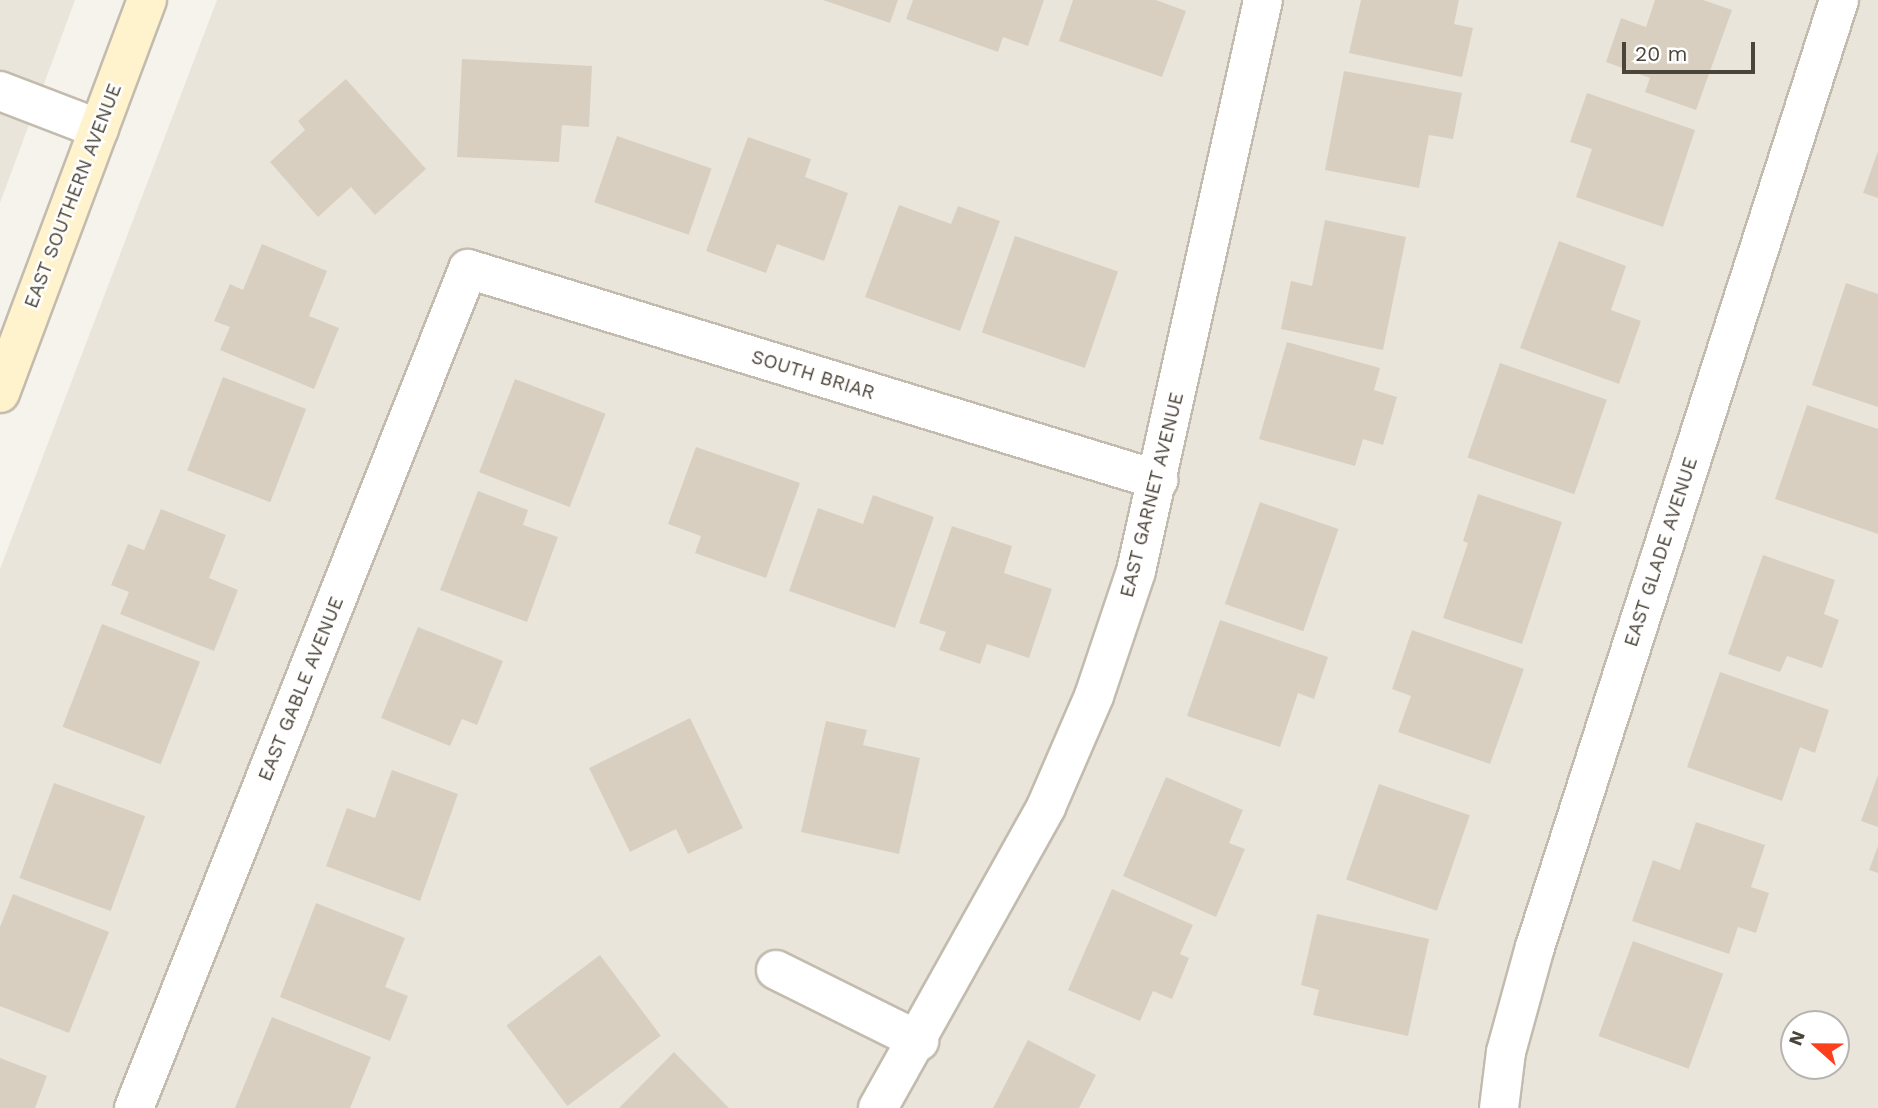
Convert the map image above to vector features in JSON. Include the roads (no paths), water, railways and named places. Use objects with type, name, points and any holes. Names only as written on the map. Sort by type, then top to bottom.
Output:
[{"type":"main road","name":"EAST SOUTHERN AVENUE","points":[[0,393],[147,0]]},
{"type":"street","name":"EAST GARNET AVENUE","points":[[878,1108],[919,1041],[1046,807],[1094,696],[1136,571],[1263,0]]},
{"type":"street","name":"EAST GLADE AVENUE","points":[[1499,1108],[1507,1052],[1535,947],[1839,0]]},
{"type":"street","points":[[0,92],[99,129]]},
{"type":"street","name":"SOUTH BRIAR","points":[[468,269],[1158,480]]},
{"type":"street","name":"EAST GABLE AVENUE","points":[[134,1108],[468,269]]},
{"type":"street","points":[[776,970],[919,1041]]}]
